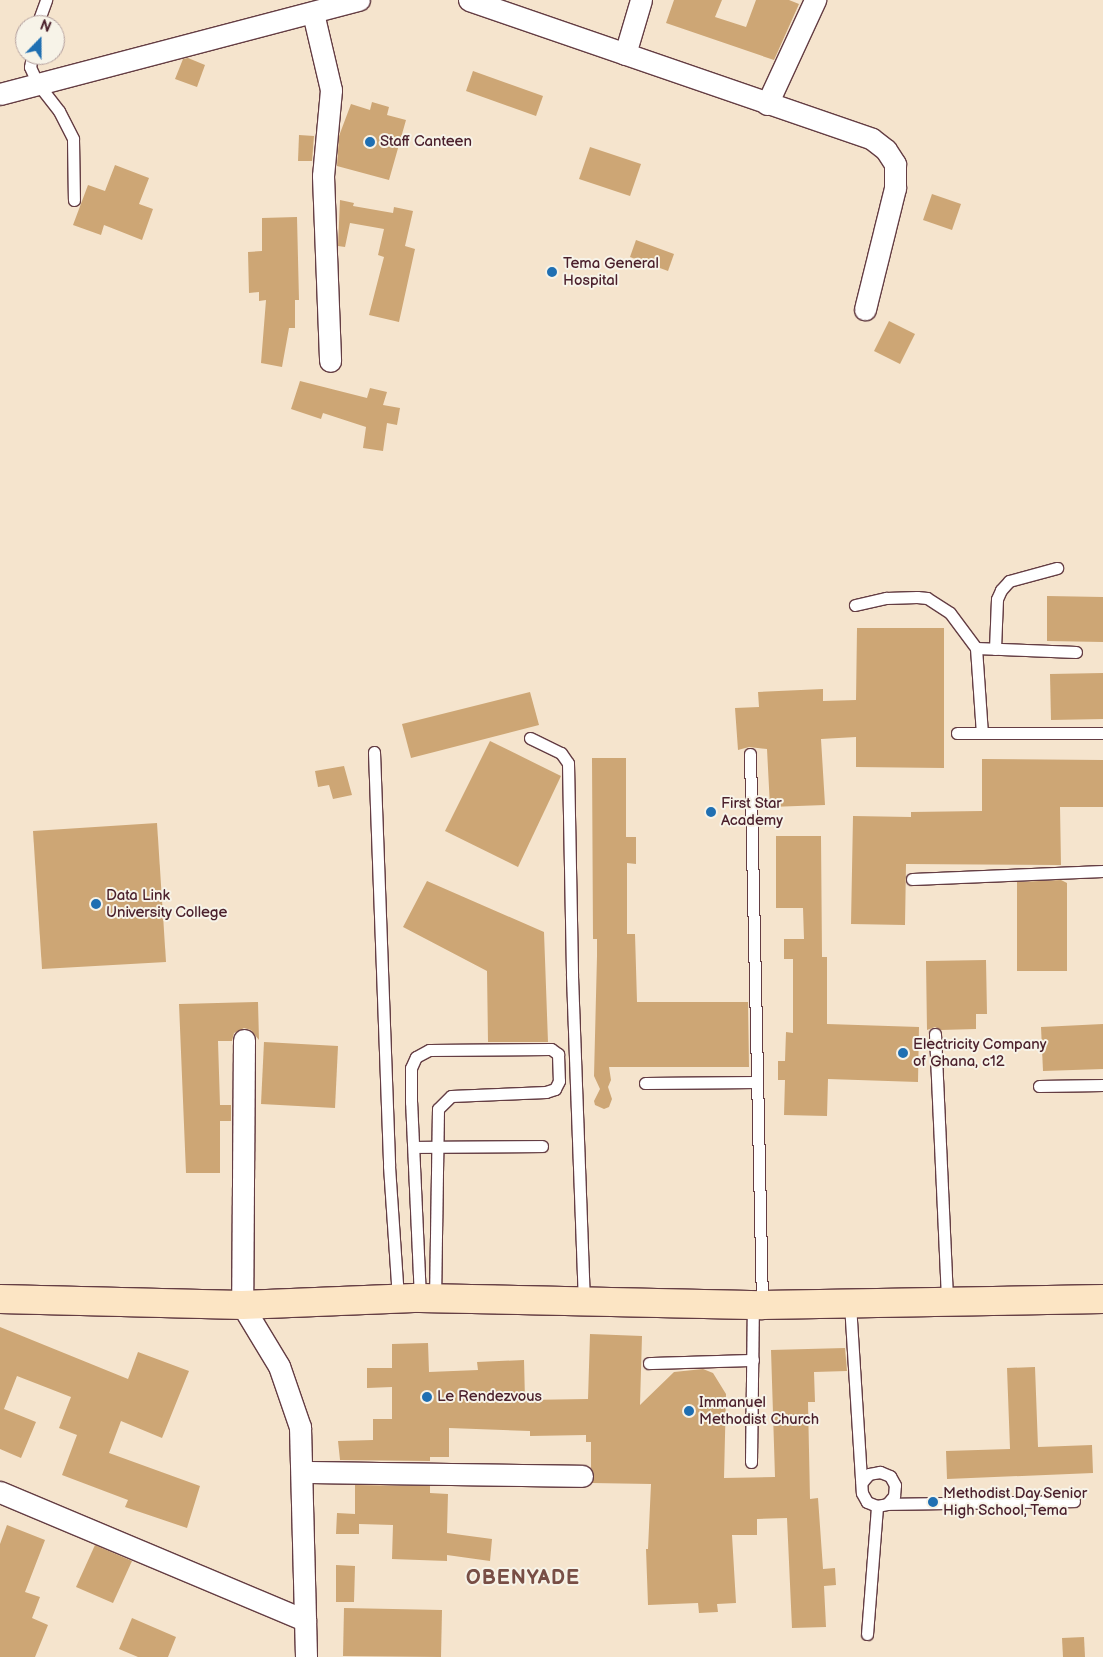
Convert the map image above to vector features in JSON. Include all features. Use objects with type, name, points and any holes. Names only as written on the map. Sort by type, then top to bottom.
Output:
[{"type":"street","points":[[0,94],[359,0]]},
{"type":"street","points":[[469,0],[872,139],[886,150],[895,164],[895,188],[865,308]]},
{"type":"street","points":[[625,54],[642,0]]},
{"type":"street","points":[[767,104],[815,0]]},
{"type":"street","points":[[313,13],[332,90],[323,176],[330,361]]},
{"type":"street","points":[[244,1040],[242,1305],[279,1366],[297,1411],[302,1472],[306,1657]]},
{"type":"street","points":[[0,1299],[242,1305],[418,1299],[850,1304],[1103,1299]]},
{"type":"street","points":[[302,1472],[582,1476]]},
{"type":"street","points":[[0,1492],[305,1620]]},
{"type":"lane","points":[[41,15],[46,0]]},
{"type":"lane","points":[[30,65],[38,84],[59,111],[73,139],[74,200]]},
{"type":"lane","points":[[996,649],[996,600],[1001,590],[1009,581],[1057,568]]},
{"type":"lane","points":[[854,605],[886,598],[928,598],[950,613],[976,648],[982,733]]},
{"type":"lane","points":[[976,648],[1076,652]]},
{"type":"lane","points":[[957,733],[1103,733]]},
{"type":"lane","points":[[530,738],[561,753],[568,763],[572,976],[584,1301]]},
{"type":"lane","points":[[374,752],[389,1166],[418,1299]]},
{"type":"lane","points":[[750,754],[758,1304],[753,1360],[752,1462]]},
{"type":"lane","points":[[912,880],[1103,871]]},
{"type":"lane","points":[[934,1034],[947,1303]]},
{"type":"lane","points":[[541,1046],[558,1054],[559,1081],[554,1088],[546,1092],[452,1096],[444,1100],[438,1110],[437,1148],[418,1299],[412,1068],[416,1057],[429,1050],[541,1046]]},
{"type":"lane","points":[[645,1083],[756,1082]]},
{"type":"lane","points":[[1039,1086],[1103,1085]]},
{"type":"lane","points":[[414,1147],[542,1146]]},
{"type":"lane","points":[[850,1304],[862,1493],[867,1502],[882,1505],[1074,1500]]},
{"type":"lane","points":[[649,1363],[753,1360]]},
{"type":"lane","points":[[862,1482],[869,1474],[880,1472],[890,1476],[895,1485],[894,1496],[882,1505],[867,1634]]},
{"type":"building","points":[[674,0],[722,0],[715,17],[746,27],[756,0],[789,0],[799,4],[774,60],[666,23]]},
{"type":"building","points":[[188,58],[205,65],[197,87],[175,79],[183,59]]},
{"type":"building","points":[[473,71],[543,96],[536,116],[466,91]]},
{"type":"building","name":"Staff Canteen","points":[[372,102],[389,107],[387,115],[406,120],[389,180],[337,166],[339,136],[351,104],[370,110]]},
{"type":"building","points":[[299,135],[314,136],[312,161],[298,161]]},
{"type":"building","points":[[590,147],[641,164],[630,196],[579,179]]},
{"type":"building","points":[[115,165],[149,178],[139,204],[153,209],[142,240],[104,225],[101,235],[73,225],[88,185],[105,191]]},
{"type":"building","points":[[932,194],[961,204],[952,230],[923,220]]},
{"type":"building","points":[[340,200],[354,203],[353,206],[393,213],[394,207],[413,211],[405,246],[415,249],[399,322],[369,315],[384,257],[378,255],[384,229],[350,223],[345,247],[338,246]]},
{"type":"building","points":[[297,217],[299,300],[295,300],[295,328],[289,328],[282,367],[261,363],[266,300],[259,301],[259,292],[249,293],[248,252],[262,251],[262,218]]},
{"type":"building","points":[[636,240],[674,254],[668,271],[630,257]]},
{"type":"building","points":[[889,321],[915,334],[900,364],[874,351]]},
{"type":"building","points":[[300,381],[367,398],[370,388],[387,392],[383,405],[400,408],[397,425],[387,423],[383,451],[363,448],[366,427],[323,413],[321,419],[291,409]]},
{"type":"building","points":[[1047,596],[1103,597],[1103,642],[1047,641]]},
{"type":"building","points":[[857,628],[944,628],[944,768],[856,767],[856,737],[821,739],[825,805],[770,807],[767,749],[749,747],[738,750],[735,708],[759,707],[758,692],[823,689],[823,701],[856,700]]},
{"type":"building","points":[[1103,673],[1103,719],[1051,720],[1050,674]]},
{"type":"building","points":[[530,692],[539,725],[411,758],[402,724]]},
{"type":"building","points":[[490,741],[561,776],[518,867],[445,831]]},
{"type":"building","points":[[592,758],[626,758],[626,837],[636,837],[636,864],[627,863],[627,934],[635,934],[637,1002],[748,1002],[749,1067],[609,1067],[611,1080],[608,1087],[612,1099],[609,1107],[604,1109],[595,1105],[594,1101],[600,1089],[594,1076],[597,939],[593,939]]},
{"type":"building","points":[[982,759],[1103,760],[1103,807],[1060,807],[1061,865],[906,864],[905,925],[851,924],[853,816],[911,817],[911,812],[982,811]]},
{"type":"building","points":[[344,766],[352,795],[333,799],[329,785],[318,787],[315,771]]},
{"type":"building","points":[[157,823],[166,962],[42,969],[33,831]]},
{"type":"building","points":[[776,836],[821,836],[822,957],[827,957],[827,1024],[919,1027],[918,1082],[828,1079],[827,1116],[784,1115],[785,1080],[778,1080],[778,1061],[785,1061],[786,1032],[793,1033],[793,959],[784,959],[784,939],[804,939],[803,908],[776,908]]},
{"type":"building","points":[[1061,880],[1067,883],[1067,971],[1017,971],[1017,882]]},
{"type":"building","points":[[427,881],[544,932],[548,1042],[488,1042],[487,971],[403,927]]},
{"type":"building","points":[[986,960],[987,1014],[976,1014],[976,1029],[941,1030],[935,1027],[927,1030],[926,961]]},
{"type":"building","points":[[258,1002],[259,1040],[251,1030],[244,1028],[234,1033],[232,1041],[218,1041],[220,1105],[231,1105],[231,1121],[220,1121],[220,1173],[186,1173],[179,1004]]},
{"type":"building","points":[[1103,1024],[1103,1069],[1043,1071],[1041,1027]]},
{"type":"building","points":[[264,1042],[338,1046],[335,1108],[261,1104]]},
{"type":"building","points":[[0,1327],[128,1379],[138,1352],[189,1371],[162,1438],[121,1421],[109,1453],[200,1486],[187,1528],[125,1507],[128,1500],[62,1475],[77,1435],[59,1428],[71,1397],[17,1376],[4,1409],[36,1422],[21,1458],[0,1449]]},
{"type":"building","points":[[590,1334],[642,1336],[640,1405],[674,1372],[703,1369],[713,1373],[726,1394],[724,1478],[775,1477],[771,1350],[845,1348],[847,1371],[814,1372],[815,1402],[808,1402],[810,1499],[818,1498],[823,1569],[835,1568],[836,1585],[824,1586],[826,1627],[792,1628],[787,1518],[757,1519],[757,1535],[732,1535],[736,1603],[717,1604],[718,1612],[699,1613],[698,1603],[648,1605],[646,1549],[648,1549],[651,1484],[592,1483],[594,1476],[591,1468],[591,1442],[586,1442],[586,1435],[530,1436],[530,1431],[449,1428],[449,1457],[430,1457],[430,1461],[340,1460],[338,1441],[373,1440],[373,1419],[392,1419],[392,1387],[367,1388],[367,1368],[392,1368],[392,1344],[428,1343],[429,1372],[478,1370],[477,1362],[524,1360],[525,1400],[588,1399]]},
{"type":"building","points":[[1035,1367],[1038,1447],[1092,1445],[1093,1473],[947,1479],[946,1451],[1010,1449],[1007,1368]]},
{"type":"building","points":[[355,1485],[430,1486],[430,1493],[448,1494],[447,1533],[492,1539],[490,1561],[447,1555],[447,1561],[392,1559],[393,1525],[359,1524],[359,1534],[336,1534],[337,1513],[355,1514]]},
{"type":"building","points":[[7,1525],[45,1540],[25,1592],[40,1597],[32,1618],[48,1625],[35,1657],[0,1657],[0,1544]]},
{"type":"building","points":[[95,1545],[132,1561],[113,1603],[76,1587]]},
{"type":"building","points":[[336,1565],[355,1566],[354,1602],[336,1602]]},
{"type":"building","points":[[344,1608],[442,1610],[441,1657],[343,1656]]},
{"type":"building","points":[[132,1618],[176,1637],[168,1657],[138,1657],[119,1649]]},
{"type":"building","points":[[1084,1637],[1085,1657],[1063,1657],[1062,1638]]},
{"type":"place","name":"Staff Canteen","points":[[370,142]]},
{"type":"place","name":"Tema General Hospital","points":[[552,272]]},
{"type":"place","name":"First Star Academy","points":[[711,812]]},
{"type":"place","name":"Data Link University College","points":[[96,904]]},
{"type":"place","name":"Electricity Company of Ghana, c12","points":[[903,1053]]},
{"type":"place","name":"Le Rendezvous","points":[[427,1397]]},
{"type":"place","name":"Immanuel Methodist Church","points":[[689,1411]]},
{"type":"place","name":"Methodist Day Senior High School, Tema","points":[[933,1502]]},
{"type":"district","name":"OBENYADE","points":[[523,1578]]}]
